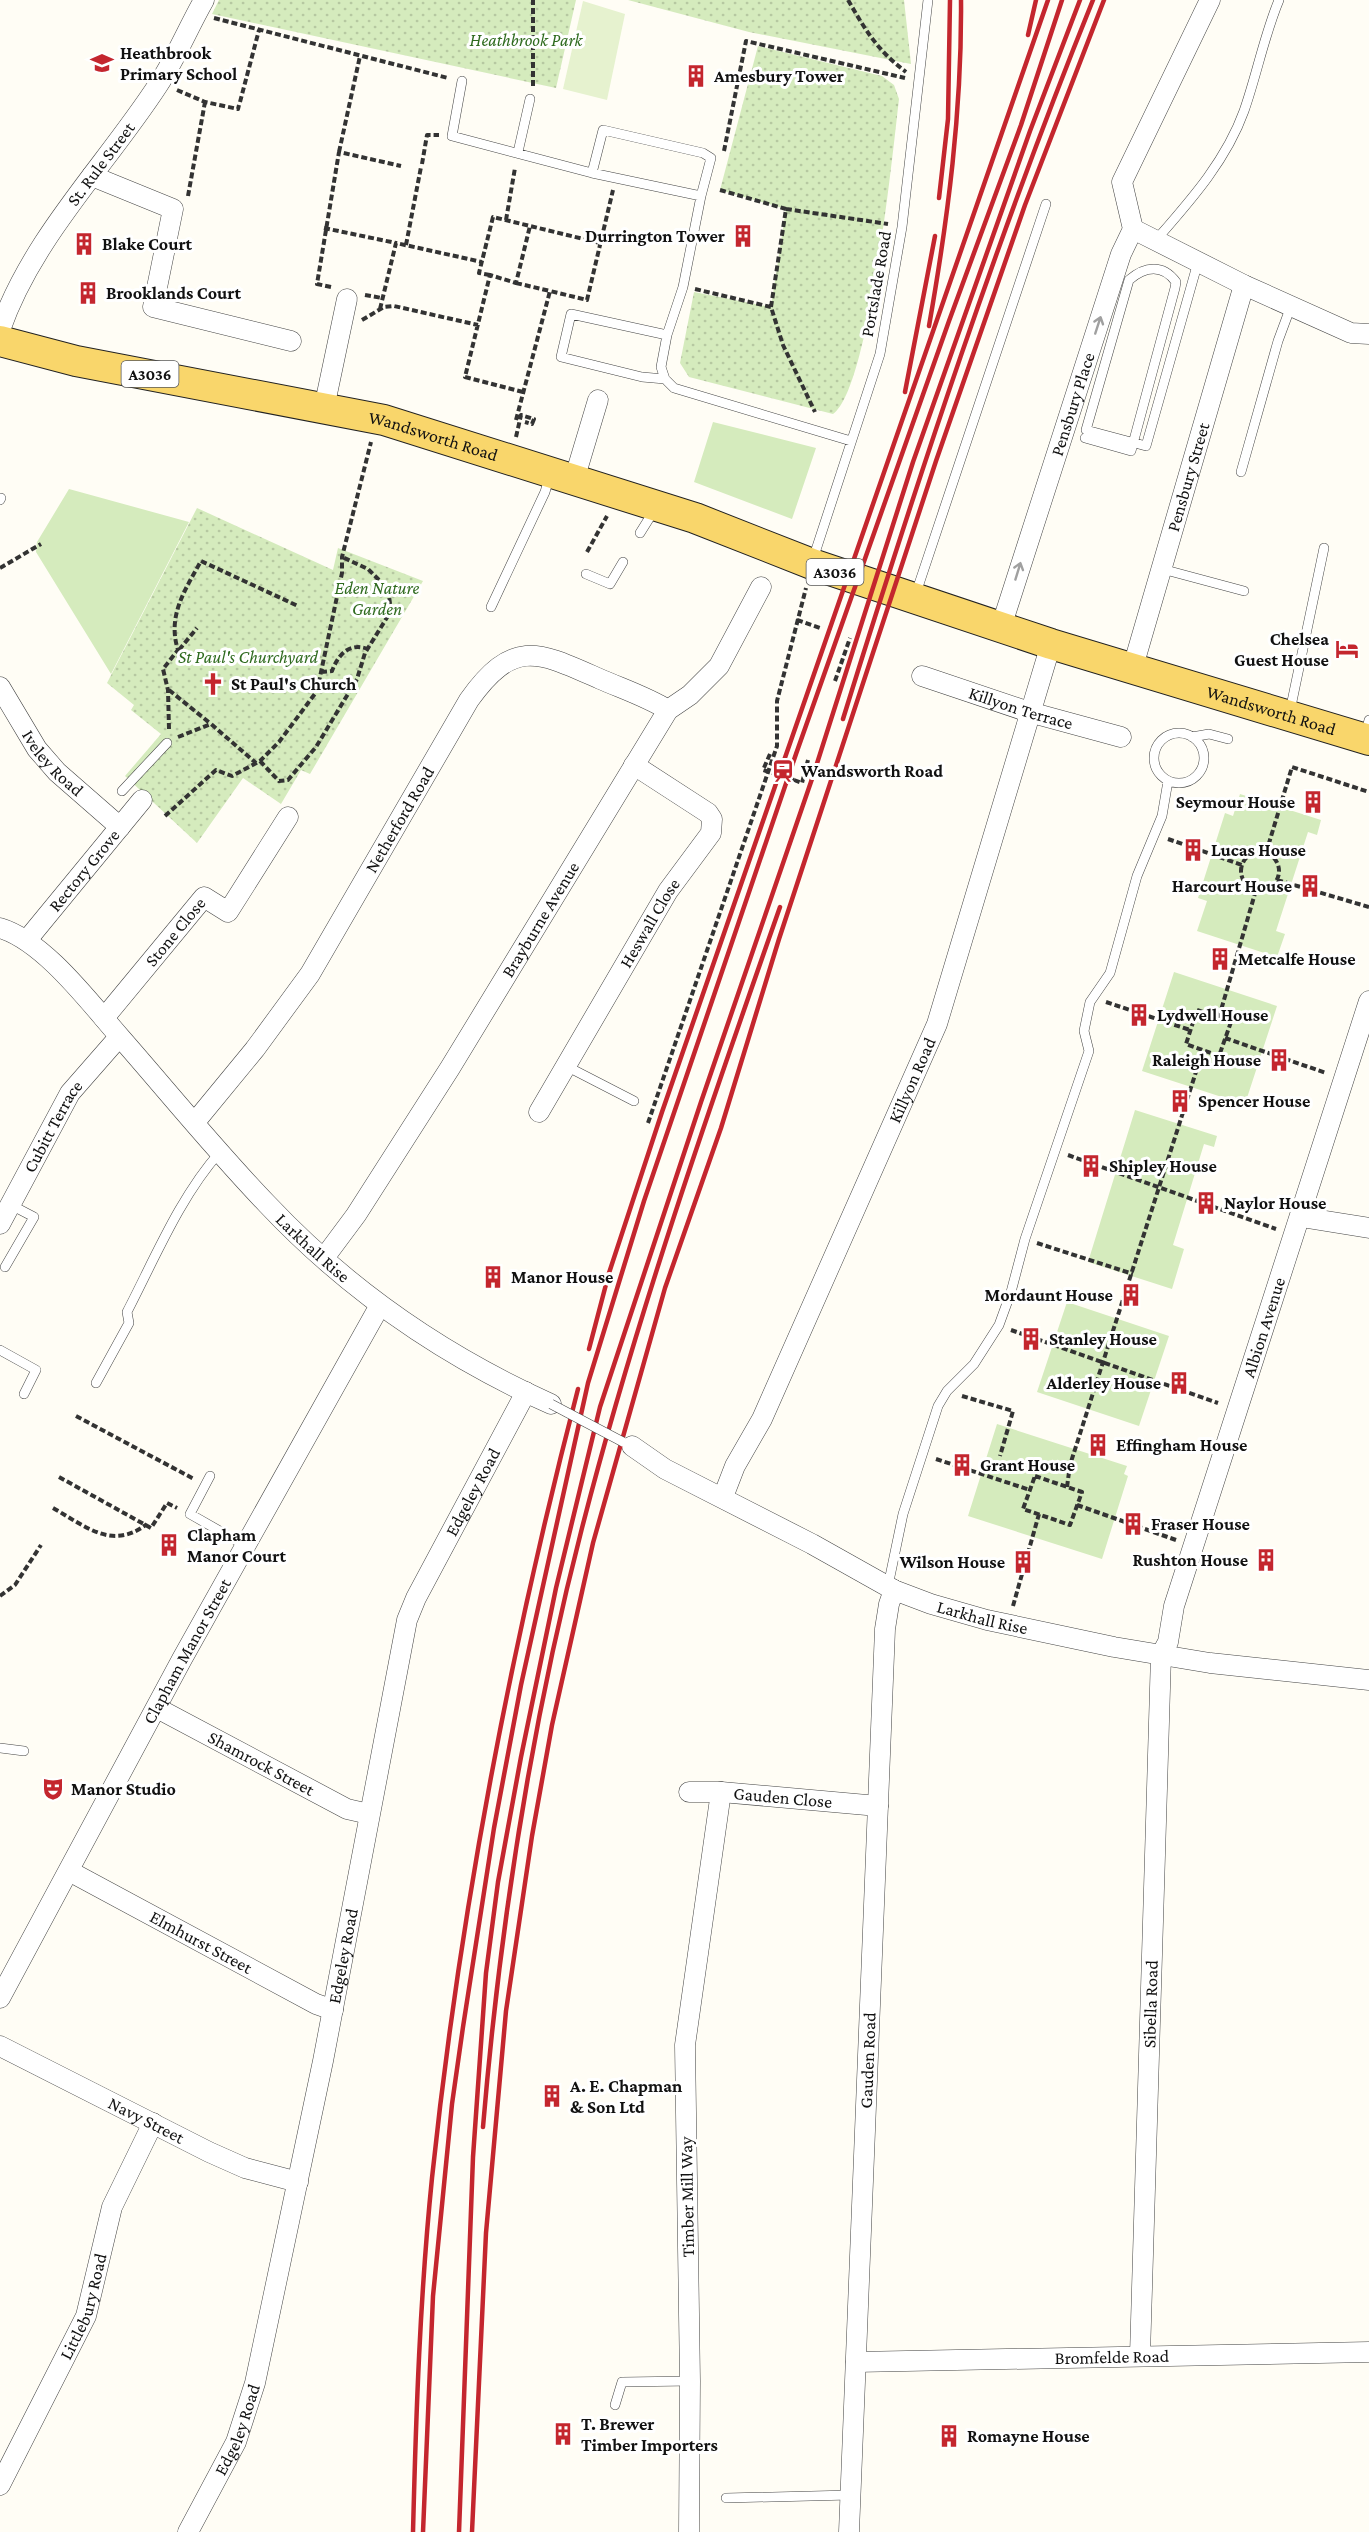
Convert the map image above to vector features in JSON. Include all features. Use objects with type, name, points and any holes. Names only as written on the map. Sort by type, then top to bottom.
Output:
[{"type":"main road","name":"Wandsworth Road","points":[[0,340],[76,361],[384,420],[695,518],[808,577],[915,598],[1132,670],[1289,716],[1367,733]]},
{"type":"street","points":[[1210,0],[1122,182],[1133,229],[1244,285],[1351,333],[1369,334]]},
{"type":"street","name":"St. Rule Street","points":[[0,330],[18,287],[92,176],[159,84],[200,7]]},
{"type":"street","points":[[92,176],[173,209],[153,307],[291,341]]},
{"type":"street","name":"Pensbury Place","points":[[1001,627],[1121,254],[1133,229]]},
{"type":"street","name":"Pensbury Street","points":[[1132,670],[1244,285]]},
{"type":"street","points":[[324,408],[349,294]]},
{"type":"street","points":[[562,476],[598,400]]},
{"type":"street","name":"Brayburne Avenue","points":[[324,1258],[356,1215],[444,1078],[668,710],[690,695],[719,666],[761,587]]},
{"type":"street","name":"Killyon Road","points":[[723,1497],[735,1466],[762,1419],[938,1024],[1051,644]]},
{"type":"street","name":"Netherford Road","points":[[195,1122],[255,1049],[310,974],[470,700],[491,673],[524,655],[547,656],[668,710]]},
{"type":"street","name":"Killyon Terrace","points":[[922,676],[1029,712],[1121,737]]},
{"type":"street","name":"Iveley Road","points":[[0,687],[37,750],[57,772],[120,827]]},
{"type":"street","name":"Heswall Close","points":[[539,1112],[668,891],[711,833],[712,819],[700,807],[634,765]]},
{"type":"street","name":"Rectory Grove","points":[[27,940],[140,802]]},
{"type":"street","name":"Stone Close","points":[[104,1018],[204,897],[228,912],[288,817]]},
{"type":"street","points":[[0,928],[27,940],[119,1036]]},
{"type":"street","name":"Albion Avenue","points":[[1161,1654],[1168,1642],[1192,1551],[1369,1001]]},
{"type":"street","name":"Larkhall Rise","points":[[119,1036],[267,1205],[379,1306],[418,1333],[551,1404]]},
{"type":"street","name":"Cubitt Terrace","points":[[0,1224],[70,1093],[119,1036]]},
{"type":"street","points":[[1301,1217],[1369,1228]]},
{"type":"street","name":"Clapham Manor Street","points":[[0,1998],[379,1306]]},
{"type":"street","name":"Edgeley Road","points":[[188,2532],[228,2458],[248,2407],[333,2010],[402,1641],[410,1609],[526,1392]]},
{"type":"street","name":"Larkhall Rise","points":[[627,1444],[661,1466],[891,1588],[987,1620],[1161,1654],[1369,1680]]},
{"type":"street","name":"Gauden Road","points":[[849,2532],[885,1629],[891,1588]]},
{"type":"street","name":"Sibella Road","points":[[1140,2355],[1161,1654]]},
{"type":"street","name":"Shamrock Street","points":[[157,1708],[339,1805],[369,1814]]},
{"type":"street","name":"Gauden Close","points":[[689,1792],[720,1792],[878,1806]]},
{"type":"street","name":"Timber Mill Way","points":[[689,2532],[690,2382],[685,2045],[720,1792]]},
{"type":"street","name":"Elmhurst Street","points":[[69,1872],[316,2004],[333,2010]]},
{"type":"street","name":"Navy Street","points":[[0,2046],[245,2168],[298,2182]]},
{"type":"street","name":"Littlebury Road","points":[[0,2485],[86,2316],[112,2206],[153,2123]]},
{"type":"street","name":"Bromfelde Road","points":[[856,2362],[1369,2352]]},
{"type":"lane","name":"Portslade Road","points":[[808,577],[880,354],[902,227],[928,0]]},
{"type":"lane","points":[[1156,240],[1195,195],[1223,155],[1243,113],[1279,0]]},
{"type":"lane","points":[[462,81],[452,136],[592,173],[701,196]]},
{"type":"lane","points":[[518,152],[530,99]]},
{"type":"lane","points":[[592,173],[603,130],[703,153],[711,158],[683,286],[666,335],[661,367],[665,379],[674,388],[851,441]]},
{"type":"lane","points":[[915,598],[1046,204]]},
{"type":"lane","points":[[1084,438],[1131,452],[1134,441],[1155,364],[1170,310],[1176,282],[1171,274],[1157,269],[1144,269],[1130,280],[1086,430],[1096,432],[1116,438],[1126,440],[1136,443],[1146,446],[1198,262]]},
{"type":"lane","points":[[1241,472],[1278,341],[1291,306]]},
{"type":"lane","points":[[665,379],[642,377],[561,357],[571,314],[666,335]]},
{"type":"lane","points":[[491,607],[545,492],[562,476]]},
{"type":"lane","points":[[640,533],[656,507]]},
{"type":"lane","points":[[1289,716],[1324,548]]},
{"type":"lane","points":[[586,574],[610,584],[623,562]]},
{"type":"lane","points":[[1162,569],[1244,591]]},
{"type":"lane","points":[[1192,737],[1202,750],[1202,766],[1198,774],[1185,783],[1168,781],[1156,770],[1154,762],[1157,746],[1168,735],[1176,733],[1192,737],[1209,734],[1228,739]]},
{"type":"lane","points":[[140,802],[120,789],[169,742]]},
{"type":"lane","points":[[891,1588],[903,1514],[939,1406],[947,1391],[974,1365],[999,1325],[1011,1293],[1025,1239],[1089,1051],[1084,1031],[1090,1002],[1110,973],[1137,876],[1156,835],[1168,781]]},
{"type":"lane","points":[[566,1066],[634,1101]]},
{"type":"lane","points":[[96,1383],[129,1323],[127,1312],[154,1259],[204,1170],[220,1152]]},
{"type":"lane","points":[[5,1267],[34,1217],[11,1205]]},
{"type":"lane","points":[[0,1350],[36,1370],[24,1394]]},
{"type":"lane","points":[[551,1404],[627,1444]]},
{"type":"lane","points":[[208,1481],[190,1514],[246,1546]]},
{"type":"lane","points":[[0,1748],[24,1751]]},
{"type":"lane","points":[[615,2405],[622,2382],[690,2382]]},
{"type":"lane","points":[[726,2498],[850,2495]]},
{"type":"path","points":[[533,0],[533,83]]},
{"type":"path","points":[[848,0],[884,56],[919,81]]},
{"type":"path","points":[[200,7],[259,30],[462,81]]},
{"type":"path","points":[[159,84],[206,102],[238,109],[259,30]]},
{"type":"path","points":[[747,41],[919,81]]},
{"type":"path","points":[[360,56],[324,228],[317,284],[349,294],[382,298]]},
{"type":"path","points":[[173,209],[185,212],[206,102]]},
{"type":"path","points":[[406,245],[428,135],[452,136]]},
{"type":"path","points":[[339,152],[400,166]]},
{"type":"path","points":[[506,220],[518,152]]},
{"type":"path","points":[[720,190],[786,209],[902,227]]},
{"type":"path","points":[[786,209],[771,307],[783,345],[815,411]]},
{"type":"path","points":[[550,291],[479,273],[493,217],[600,243]]},
{"type":"path","points":[[516,283],[530,226]]},
{"type":"path","points":[[324,228],[482,262]]},
{"type":"path","points":[[380,309],[396,243]]},
{"type":"path","points":[[490,275],[465,377],[523,392]]},
{"type":"path","points":[[694,288],[771,307]]},
{"type":"path","points":[[339,339],[347,341],[363,319],[380,309],[394,306],[478,325]]},
{"type":"path","points":[[521,415],[534,419],[532,424],[525,422]]},
{"type":"path","points":[[165,816],[216,770],[232,776],[258,762],[279,742],[317,692],[342,573],[342,557],[369,450]]},
{"type":"path","points":[[587,552],[609,513]]},
{"type":"path","points":[[0,568],[40,544]]},
{"type":"path","points":[[168,690],[279,781],[288,780],[300,768],[357,679],[368,649],[391,611],[389,596],[368,569],[342,557]]},
{"type":"path","points":[[178,650],[173,629],[174,616],[201,561],[298,606]]},
{"type":"path","points":[[648,1123],[777,746],[777,701],[808,577]]},
{"type":"path","points":[[797,620],[820,628]]},
{"type":"path","points":[[197,628],[163,669],[168,690],[169,742],[211,724]]},
{"type":"path","points":[[835,681],[849,638]]},
{"type":"path","points":[[321,672],[332,671],[338,657],[350,648],[358,645],[368,649]]},
{"type":"path","points":[[777,746],[770,754],[763,770],[802,783],[808,760]]},
{"type":"path","points":[[1266,853],[1292,767],[1369,792]]},
{"type":"path","points":[[1156,835],[1242,865]]},
{"type":"path","points":[[1266,853],[1277,864],[1277,880],[1266,889],[1256,890],[1245,883],[1242,865],[1250,854],[1266,853]]},
{"type":"path","points":[[1277,880],[1369,907]]},
{"type":"path","points":[[1219,1017],[1256,890]]},
{"type":"path","points":[[1096,995],[1108,1003],[1191,1030]]},
{"type":"path","points":[[1197,1010],[1231,1022],[1218,1056],[1186,1044],[1191,1030],[1197,1010]]},
{"type":"path","points":[[1225,1038],[1343,1080]]},
{"type":"path","points":[[1067,1487],[1070,1465],[1203,1050]]},
{"type":"path","points":[[1048,1171],[1057,1174],[1064,1153],[1273,1226],[1293,1239]]},
{"type":"path","points":[[1025,1239],[1133,1274]]},
{"type":"path","points":[[999,1325],[1217,1401],[1235,1419]]},
{"type":"path","points":[[947,1391],[1013,1411],[1000,1456]]},
{"type":"path","points":[[76,1416],[208,1481]]},
{"type":"path","points":[[922,1455],[1030,1490]]},
{"type":"path","points":[[1035,1476],[1067,1487],[1082,1492],[1070,1525],[1023,1509],[1035,1476]]},
{"type":"path","points":[[59,1477],[151,1528],[167,1503],[190,1514]]},
{"type":"path","points":[[1077,1505],[1174,1539],[1192,1551]]},
{"type":"path","points":[[53,1508],[94,1532],[119,1538],[136,1533],[147,1524]]},
{"type":"path","points":[[1013,1606],[1039,1514]]},
{"type":"path","points":[[0,1596],[15,1585],[41,1545]]},
{"type":"green space","name":"Heathbrook Park","points":[[219,0],[576,0],[556,88],[212,14]]},
{"type":"green space","points":[[628,0],[904,0],[911,64],[749,32]]},
{"type":"green space","points":[[583,1],[625,14],[607,100],[563,89]]},
{"type":"green space","points":[[758,46],[882,76],[894,85],[899,99],[885,215],[868,317],[858,362],[846,396],[833,414],[689,377],[680,363],[694,292],[771,307],[786,209],[720,190]]},
{"type":"green space","points":[[713,422],[816,448],[792,519],[694,482]]},
{"type":"green space","points":[[69,489],[189,522],[111,674],[36,552],[37,542]]},
{"type":"green space","name":"St Paul's Churchyard","points":[[197,508],[333,570],[338,548],[423,581],[310,774],[301,770],[281,804],[243,778],[197,843],[125,776],[161,734],[131,710],[134,705],[107,683]]},
{"type":"green space","points":[[1240,794],[1321,820],[1317,835],[1308,832],[1276,931],[1285,934],[1277,957],[1197,931],[1207,901],[1198,898],[1225,813],[1233,816]]},
{"type":"green space","points":[[1174,972],[1277,1006],[1246,1101],[1233,1097],[1231,1100],[1142,1071]]},
{"type":"green space","points":[[1135,1110],[1217,1136],[1214,1147],[1204,1144],[1173,1245],[1184,1249],[1172,1289],[1088,1262]]},
{"type":"green space","points":[[1067,1302],[1169,1336],[1139,1426],[1037,1392]]},
{"type":"green space","points":[[997,1424],[1127,1466],[1124,1474],[1128,1476],[1102,1559],[968,1516]]},
{"type":"railway","points":[[939,198],[948,119],[950,0]]},
{"type":"railway","points":[[929,326],[953,164],[959,82],[961,0]]},
{"type":"railway","points":[[1028,35],[1036,0]]},
{"type":"railway","points":[[589,1349],[609,1273],[662,1112],[1048,0]]},
{"type":"railway","points":[[423,2532],[433,2296],[452,2104],[463,2027],[494,1828],[521,1685],[588,1383],[644,1201],[796,754],[1021,125],[1062,0]]},
{"type":"railway","points":[[459,2532],[473,2157],[486,1973],[498,1882],[521,1757],[556,1588],[600,1407],[701,1102],[813,776],[913,462],[1030,131],[1080,0]]},
{"type":"railway","points":[[843,719],[960,357],[1024,177],[1093,0]]},
{"type":"railway","points":[[472,2532],[486,2233],[506,2011],[532,1836],[552,1725],[593,1543],[665,1288],[721,1128],[779,939],[936,461],[1025,205],[1104,0]]},
{"type":"railway","points":[[905,392],[935,236]]},
{"type":"railway","points":[[483,2127],[498,1976],[520,1826],[547,1676],[582,1528],[649,1293],[780,907]]},
{"type":"railway","points":[[413,2532],[424,2266],[432,2178],[457,1979],[490,1780],[510,1682],[578,1389]]},
{"type":"place","name":"Heathbrook Primary School","points":[[102,63]]},
{"type":"place","name":"Amesbury Tower","points":[[696,76]]},
{"type":"place","name":"Durrington Tower","points":[[743,236]]},
{"type":"place","name":"Blake Court","points":[[84,244]]},
{"type":"place","name":"Brooklands Court","points":[[88,293]]},
{"type":"place","name":"Chelsea Guest House","points":[[1347,649]]},
{"type":"place","name":"St Paul's Church","points":[[213,684]]},
{"type":"place","name":"Wandsworth Road","points":[[783,771]]},
{"type":"place","name":"Seymour House","points":[[1313,802]]},
{"type":"place","name":"Lucas House","points":[[1193,850]]},
{"type":"place","name":"Harcourt House","points":[[1310,886]]},
{"type":"place","name":"Metcalfe House","points":[[1220,959]]},
{"type":"place","name":"Lydwell House","points":[[1139,1015]]},
{"type":"place","name":"Raleigh House","points":[[1279,1060]]},
{"type":"place","name":"Spencer House","points":[[1180,1101]]},
{"type":"place","name":"Shipley House","points":[[1091,1166]]},
{"type":"place","name":"Naylor House","points":[[1206,1203]]},
{"type":"place","name":"Manor House","points":[[493,1277]]},
{"type":"place","name":"Mordaunt House","points":[[1131,1295]]},
{"type":"place","name":"Stanley House","points":[[1031,1339]]},
{"type":"place","name":"Alderley House","points":[[1179,1383]]},
{"type":"place","name":"Effingham House","points":[[1098,1445]]},
{"type":"place","name":"Grant House","points":[[962,1465]]},
{"type":"place","name":"Fraser House","points":[[1133,1524]]},
{"type":"place","name":"Clapham Manor Court","points":[[169,1545]]},
{"type":"place","name":"Rushton House","points":[[1266,1560]]},
{"type":"place","name":"Wilson House","points":[[1023,1562]]},
{"type":"place","name":"Manor Studio","points":[[53,1789]]},
{"type":"place","name":"A. E. Chapman & Son Ltd","points":[[552,2096]]},
{"type":"place","name":"T. Brewer Timber Importers","points":[[563,2434]]},
{"type":"place","name":"Romayne House","points":[[949,2436]]},
{"type":"park label","name":"Eden Nature Garden","points":[[377,598]]}]
